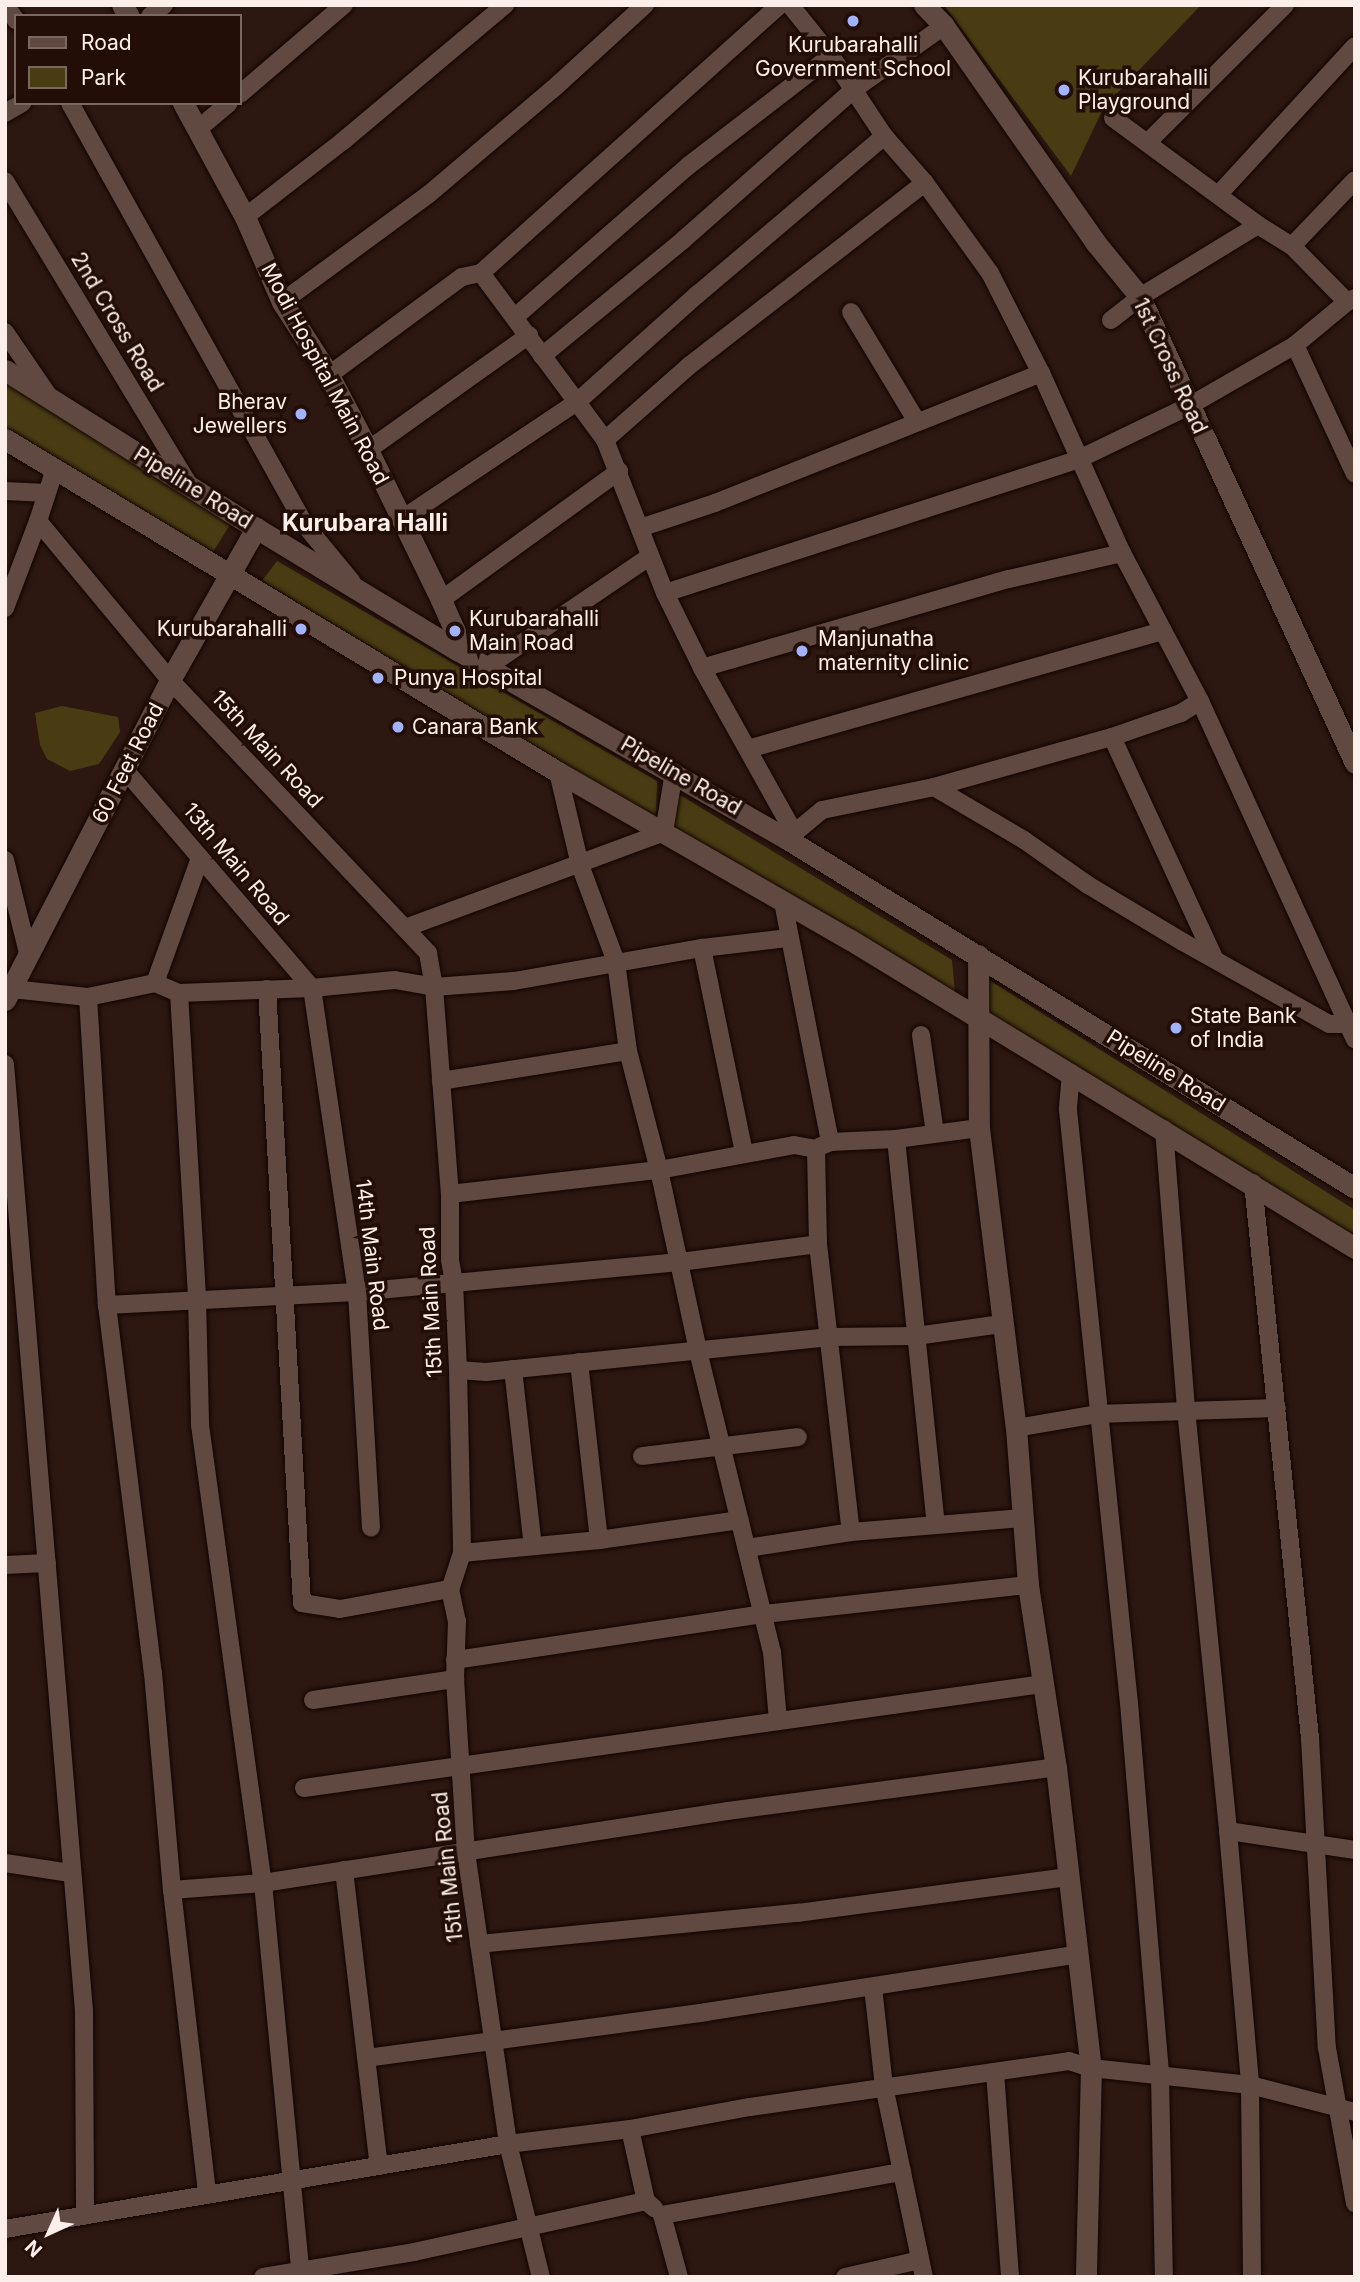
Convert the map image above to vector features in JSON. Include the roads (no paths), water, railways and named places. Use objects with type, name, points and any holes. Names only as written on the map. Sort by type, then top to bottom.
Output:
[{"type":"street","points":[[242,92],[344,5]]},
{"type":"street","points":[[245,217],[343,141],[505,5]]},
{"type":"street","points":[[282,302],[429,194],[554,89],[645,5]]},
{"type":"street","points":[[329,376],[462,276],[481,273],[780,5]]},
{"type":"street","points":[[790,5],[831,56],[884,136],[925,183],[990,273],[1041,373],[1122,553],[1200,701],[1350,1031]]},
{"type":"street","name":"1st Cross Road","points":[[924,5],[944,26],[1095,242],[1140,297],[1355,763]]},
{"type":"street","points":[[1148,142],[1285,5]]},
{"type":"street","points":[[542,356],[683,240],[852,90],[944,26]]},
{"type":"street","points":[[1218,195],[1355,46]]},
{"type":"street","points":[[515,317],[688,166],[831,56]]},
{"type":"street","points":[[71,105],[304,524],[355,586]]},
{"type":"street","name":"Modi Hospital Main Road","points":[[184,105],[245,217],[282,302],[329,376],[368,450],[455,631],[457,650]]},
{"type":"street","points":[[198,129],[227,105]]},
{"type":"street","points":[[666,593],[1079,459],[1189,406],[1295,345],[1351,300],[1292,246],[1258,225],[1113,118]]},
{"type":"street","points":[[402,519],[577,402],[698,294],[884,136]]},
{"type":"street","name":"2nd Cross Road","points":[[5,180],[190,487]]},
{"type":"street","points":[[1292,246],[1355,180]]},
{"type":"street","points":[[605,440],[690,365],[925,183]]},
{"type":"street","points":[[1111,320],[1140,297],[1258,225]]},
{"type":"street","points":[[481,273],[605,440],[619,471],[649,557],[702,668],[748,749],[790,835],[822,810],[934,787],[1112,737],[1181,713],[1200,701]]},
{"type":"street","points":[[850,313],[917,422]]},
{"type":"street","points":[[5,332],[51,399]]},
{"type":"street","points":[[368,450],[529,335]]},
{"type":"street","points":[[1295,345],[1355,474]]},
{"type":"street","name":"Pipeline Road","points":[[5,370],[256,528],[457,650],[790,835],[978,955],[1355,1188]]},
{"type":"street","points":[[640,528],[715,503],[1041,373]]},
{"type":"street","points":[[5,439],[558,772],[979,1017],[1355,1248]]},
{"type":"street","points":[[5,608],[55,469]]},
{"type":"street","points":[[441,600],[619,471]]},
{"type":"street","points":[[5,491],[46,493]]},
{"type":"street","name":"15th Main Road","points":[[38,521],[170,680],[428,953],[434,987],[450,1194],[450,1260],[454,1282],[458,1370],[462,1553],[450,1589],[457,1621],[455,1679],[466,1852],[508,2144],[541,2277]]},
{"type":"street","name":"60 Feet Road","points":[[9,995],[170,680],[256,528]]},
{"type":"street","points":[[702,668],[1009,579],[1122,553]]},
{"type":"street","points":[[487,667],[649,557]]},
{"type":"street","points":[[748,749],[1162,631]]},
{"type":"street","points":[[1112,737],[1214,958]]},
{"type":"street","name":"13th Main Road","points":[[125,770],[312,988]]},
{"type":"street","points":[[558,772],[580,865],[616,962],[628,1051],[659,1170],[698,1351],[764,1614],[772,1652],[778,1720]]},
{"type":"street","points":[[664,832],[674,772]]},
{"type":"street","points":[[934,787],[1024,840],[1088,885],[1329,1024],[1350,1031]]},
{"type":"street","points":[[405,928],[664,832]]},
{"type":"street","points":[[155,983],[200,858]]},
{"type":"street","points":[[5,860],[29,957]]},
{"type":"street","points":[[783,902],[823,1146],[818,1244],[851,1532]]},
{"type":"street","points":[[9,995],[88,997],[155,983],[179,993],[312,988],[395,980],[434,987],[514,981],[702,948],[789,938]]},
{"type":"street","points":[[702,948],[744,1153]]},
{"type":"street","points":[[978,955],[979,1128],[1001,1324],[1016,1428],[1028,1585],[1056,1767],[1091,2068],[1086,2277]]},
{"type":"street","name":"14th Main Road","points":[[312,988],[357,1292],[371,1528]]},
{"type":"street","points":[[267,989],[302,1603],[340,1609],[450,1589]]},
{"type":"street","points":[[179,993],[197,1299],[200,1426],[263,1883],[300,2274]]},
{"type":"street","points":[[88,997],[107,1305],[153,1673],[172,1890],[207,2193]]},
{"type":"street","points":[[921,1035],[935,1133]]},
{"type":"street","points":[[441,1081],[628,1051]]},
{"type":"street","points":[[5,1064],[70,1873],[84,2011],[85,2213]]},
{"type":"street","points":[[1071,1073],[1068,1110],[1097,1415],[1129,1703],[1160,2075],[1164,2277]]},
{"type":"street","points":[[450,1194],[659,1170],[794,1145],[823,1146],[979,1128]]},
{"type":"street","points":[[1164,1129],[1186,1409],[1250,2085],[1252,2277]]},
{"type":"street","points":[[896,1139],[936,1524]]},
{"type":"street","points":[[1253,1183],[1310,1738],[1318,1843],[1327,2048],[1347,2111],[1355,2204]]},
{"type":"street","points":[[107,1305],[357,1292],[680,1262],[818,1244]]},
{"type":"street","points":[[458,1370],[513,1369],[830,1337],[916,1336],[1001,1324]]},
{"type":"street","points":[[579,1363],[599,1540]]},
{"type":"street","points":[[513,1369],[533,1546]]},
{"type":"street","points":[[1016,1428],[1097,1415],[1186,1409],[1277,1408]]},
{"type":"street","points":[[642,1456],[798,1437]]},
{"type":"street","points":[[747,1548],[851,1532],[1022,1518]]},
{"type":"street","points":[[462,1553],[599,1540],[740,1520]]},
{"type":"street","points":[[5,1565],[47,1563]]},
{"type":"street","points":[[456,1660],[764,1614],[1028,1585]]},
{"type":"street","points":[[313,1699],[455,1679]]},
{"type":"street","points":[[304,1788],[1042,1684]]},
{"type":"street","points":[[172,1890],[263,1883],[728,1811],[1056,1767]]},
{"type":"street","points":[[1228,1831],[1355,1850]]},
{"type":"street","points":[[5,1863],[70,1873]]},
{"type":"street","points":[[344,1870],[379,2166]]},
{"type":"street","points":[[479,1944],[798,1913],[1067,1877]]},
{"type":"street","points":[[367,2058],[873,1987],[1079,1954]]},
{"type":"street","points":[[845,2277],[922,2269],[884,2086],[873,1987]]},
{"type":"street","points":[[5,2229],[85,2213],[508,2144],[630,2129],[884,2086],[1069,2061],[1091,2068],[1250,2085],[1347,2111]]},
{"type":"street","points":[[996,2072],[1010,2277]]},
{"type":"street","points":[[630,2129],[646,2201],[663,2215],[679,2277]]},
{"type":"street","points":[[663,2215],[902,2172]]},
{"type":"street","points":[[263,2277],[300,2274],[528,2229],[646,2201]]},
{"type":"place","name":"Kurubarahalli Government School","points":[[853,21]]},
{"type":"place","name":"Kurubarahalli Playground","points":[[1064,90]]},
{"type":"place","name":"Bherav Jewellers","points":[[301,414]]},
{"type":"place","name":"Kurubarahalli","points":[[301,629]]},
{"type":"place","name":"Kurubarahalli Main Road","points":[[455,631]]},
{"type":"place","name":"Manjunatha maternity clinic","points":[[802,651]]},
{"type":"place","name":"Punya Hospital","points":[[378,678]]},
{"type":"place","name":"Canara Bank","points":[[398,727]]},
{"type":"place","name":"State Bank of India","points":[[1176,1028]]},
{"type":"district","name":"Kurubara Halli","points":[[365,523]]}]
